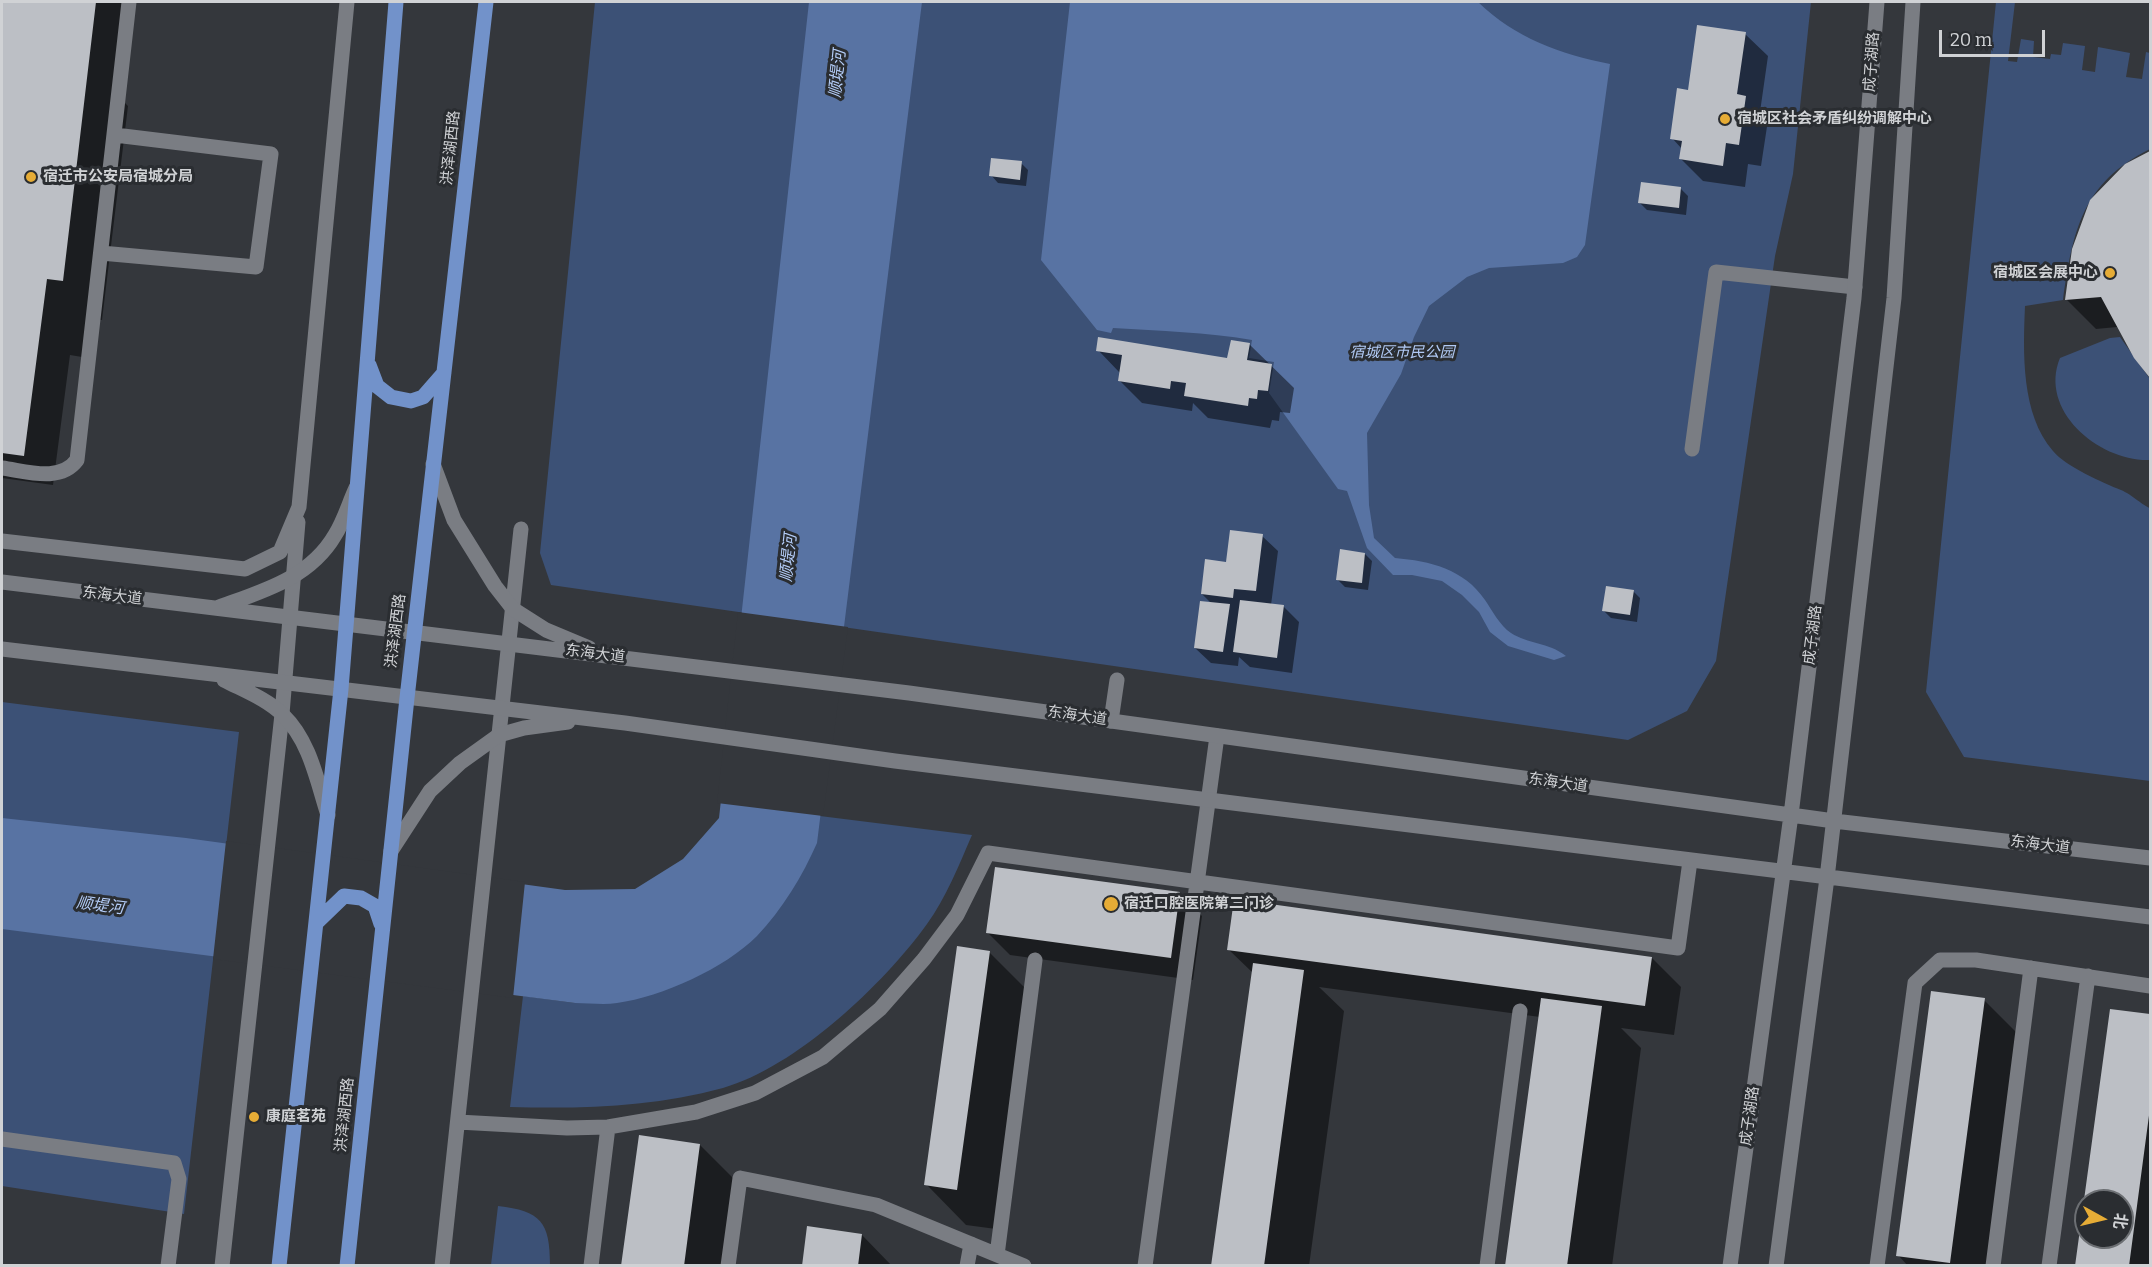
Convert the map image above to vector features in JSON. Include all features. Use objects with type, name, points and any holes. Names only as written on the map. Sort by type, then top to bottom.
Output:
[{"type":"main road","points":[[279,1266],[341,690],[396,2]]},
{"type":"main road","name":"洪泽湖西路","points":[[347,1266],[414,631],[486,2]]},
{"type":"main road","points":[[367,359],[377,386],[392,397],[411,401],[423,397],[444,373]]},
{"type":"main road","points":[[316,923],[344,896],[361,898],[375,906],[382,929]]},
{"type":"street","points":[[2,468],[58,475],[70,470],[77,460],[129,2]]},
{"type":"street","points":[[222,1266],[282,714],[299,507],[347,2]]},
{"type":"street","name":"成子湖路","points":[[1730,1266],[1791,815],[1855,287],[1877,2]]},
{"type":"street","points":[[1776,1266],[1834,821],[1894,298],[1913,2]]},
{"type":"street","points":[[101,253],[256,267],[271,154],[115,135]]},
{"type":"street","points":[[1692,449],[1716,272],[1855,287]]},
{"type":"street","points":[[434,464],[454,520],[495,586],[513,609],[546,630],[605,655]]},
{"type":"street","points":[[215,608],[294,579],[321,554],[336,534],[358,482]]},
{"type":"street","points":[[2,541],[244,569],[280,552],[299,507]]},
{"type":"street","points":[[442,1266],[521,529]]},
{"type":"street","name":"东海大道","points":[[2,582],[909,693],[1834,821],[2151,858]]},
{"type":"street","points":[[2,649],[625,723],[895,761],[2151,917]]},
{"type":"street","points":[[213,674],[256,696],[282,714],[297,731],[310,758],[328,815]]},
{"type":"street","points":[[1111,721],[1117,680]]},
{"type":"street","points":[[390,851],[430,791],[460,763],[499,735],[524,728],[589,719]]},
{"type":"street","points":[[1145,1266],[1217,736]]},
{"type":"street","points":[[458,1122],[567,1128],[608,1127],[696,1112],[746,1096],[823,1058],[880,1009],[924,959],[957,915],[988,853],[1678,948],[1690,861]]},
{"type":"street","points":[[997,1255],[1035,960]]},
{"type":"street","points":[[1877,1266],[1915,983],[1940,960],[1976,960],[2151,986]]},
{"type":"street","points":[[1993,1266],[2031,968]]},
{"type":"street","points":[[2049,1266],[2088,976]]},
{"type":"street","points":[[1487,1266],[1520,1011]]},
{"type":"street","points":[[591,1266],[608,1127]]},
{"type":"street","points":[[2,1139],[174,1163],[179,1179],[168,1266]]},
{"type":"street","points":[[728,1266],[740,1178],[876,1205],[1024,1266]]},
{"type":"street","points":[[968,1266],[971,1244]]},
{"type":"green space","name":"宿城区市民公园","points":[[595,2],[1811,2],[1793,174],[1775,256],[1716,661],[1687,711],[1628,740],[551,585],[540,553]]},
{"type":"green space","points":[[1996,2],[2015,2],[2008,61],[2017,62],[2021,39],[2034,41],[2033,57],[2050,59],[2051,54],[2061,55],[2063,43],[2085,46],[2082,70],[2095,72],[2098,47],[2130,53],[2126,77],[2142,79],[2146,52],[2150,53],[2150,149],[2127,162],[2095,193],[2077,230],[2063,300],[2025,306],[2024,343],[2026,382],[2030,401],[2035,419],[2053,451],[2075,468],[2125,492],[2150,508],[2150,781],[1964,757],[1926,692]]},
{"type":"green space","points":[[2120,337],[2150,379],[2150,460],[2131,458],[2094,443],[2078,430],[2066,414],[2058,397],[2056,378],[2060,358],[2110,338]]},
{"type":"green space","points":[[2,702],[239,732],[184,1214],[2,1186]]},
{"type":"green space","points":[[820,816],[972,835],[952,881],[934,914],[909,948],[862,997],[808,1043],[779,1062],[751,1077],[723,1088],[644,1103],[564,1108],[510,1107],[523,996],[575,1003],[616,1003]]},
{"type":"green space","points":[[498,1206],[524,1211],[540,1221],[548,1238],[550,1265],[491,1265]]},
{"type":"water","name":"顺堤河","points":[[809,2],[922,2],[817,843],[791,892],[766,926],[744,948],[711,970],[673,988],[635,1000],[602,1004],[575,1003],[2,929],[2,818],[186,838],[565,890],[635,889],[683,859],[719,818]]},
{"type":"water","points":[[1070,2],[1478,2],[1492,15],[1539,43],[1573,55],[1610,64],[1585,245],[1577,257],[1563,263],[1489,268],[1467,277],[1429,306],[1414,337],[1401,374],[1367,433],[1369,505],[1374,538],[1395,558],[1433,564],[1457,574],[1477,589],[1507,630],[1566,656],[1554,660],[1508,646],[1490,632],[1479,612],[1462,595],[1442,581],[1412,575],[1393,575],[1367,548],[1347,491],[1338,489],[1269,393],[1274,362],[1249,358],[1252,340],[1183,332],[1113,328],[1111,333],[1097,330],[1041,260]]},
{"type":"pier","points":[[738,612],[848,627],[823,816],[717,803]]},
{"type":"pier","points":[[226,841],[525,882],[513,998],[213,959]]},
{"type":"building","points":[[2,2],[96,2],[63,281],[47,279],[24,456],[2,453]]},
{"type":"building","points":[[1697,25],[1746,32],[1737,94],[1746,96],[1739,145],[1726,143],[1723,166],[1679,159],[1682,141],[1670,139],[1677,88],[1688,90]]},
{"type":"building","name":"宿城区会展中心","points":[[2150,151],[2150,378],[2134,358],[2101,297],[2065,300],[2072,249],[2090,200],[2125,164]]},
{"type":"building","points":[[991,158],[1022,161],[1020,180],[989,176]]},
{"type":"building","points":[[1641,182],[1681,187],[1679,208],[1638,203]]},
{"type":"building","points":[[1098,337],[1227,358],[1231,340],[1250,343],[1247,360],[1272,364],[1268,391],[1258,390],[1257,399],[1249,398],[1248,406],[1184,396],[1186,383],[1171,381],[1170,389],[1118,381],[1122,355],[1096,351]]},
{"type":"building","points":[[1230,530],[1263,534],[1256,591],[1234,589],[1233,598],[1201,594],[1205,559],[1226,562]]},
{"type":"building","points":[[1340,549],[1365,553],[1362,583],[1336,580]]},
{"type":"building","points":[[1606,586],[1634,590],[1630,615],[1602,611]]},
{"type":"building","points":[[1240,600],[1284,605],[1277,658],[1233,652]]},
{"type":"building","points":[[1200,601],[1230,604],[1223,652],[1194,648]]},
{"type":"building","points":[[995,867],[1180,892],[1171,958],[986,933]]},
{"type":"building","points":[[1234,899],[1652,957],[1645,1006],[1227,950]]},
{"type":"building","points":[[957,946],[990,951],[957,1190],[924,1185]]},
{"type":"building","points":[[1253,963],[1304,970],[1264,1266],[1211,1266]]},
{"type":"building","points":[[1931,991],[1985,998],[1950,1263],[1896,1256]]},
{"type":"building","points":[[1541,998],[1602,1006],[1567,1266],[1505,1266]]},
{"type":"building","points":[[2110,1009],[2150,1014],[2150,1108],[2134,1228],[2134,1189],[2085,1189]]},
{"type":"building","points":[[639,1135],[700,1144],[684,1266],[621,1266]]},
{"type":"building","points":[[807,1226],[862,1234],[858,1266],[802,1266]]},
{"type":"building","points":[[2077,1249],[2131,1249],[2129,1266],[2075,1266]]},
{"type":"place","name":"宿城区社会矛盾纠纷调解中心","points":[[1725,119]]},
{"type":"place","name":"宿迁市公安局宿城分局","points":[[31,177]]},
{"type":"place","name":"宿城区会展中心","points":[[2110,273]]},
{"type":"place","name":"宿迁口腔医院第二门诊","points":[[1111,904]]},
{"type":"place","name":"康庭茗苑","points":[[254,1117]]}]
